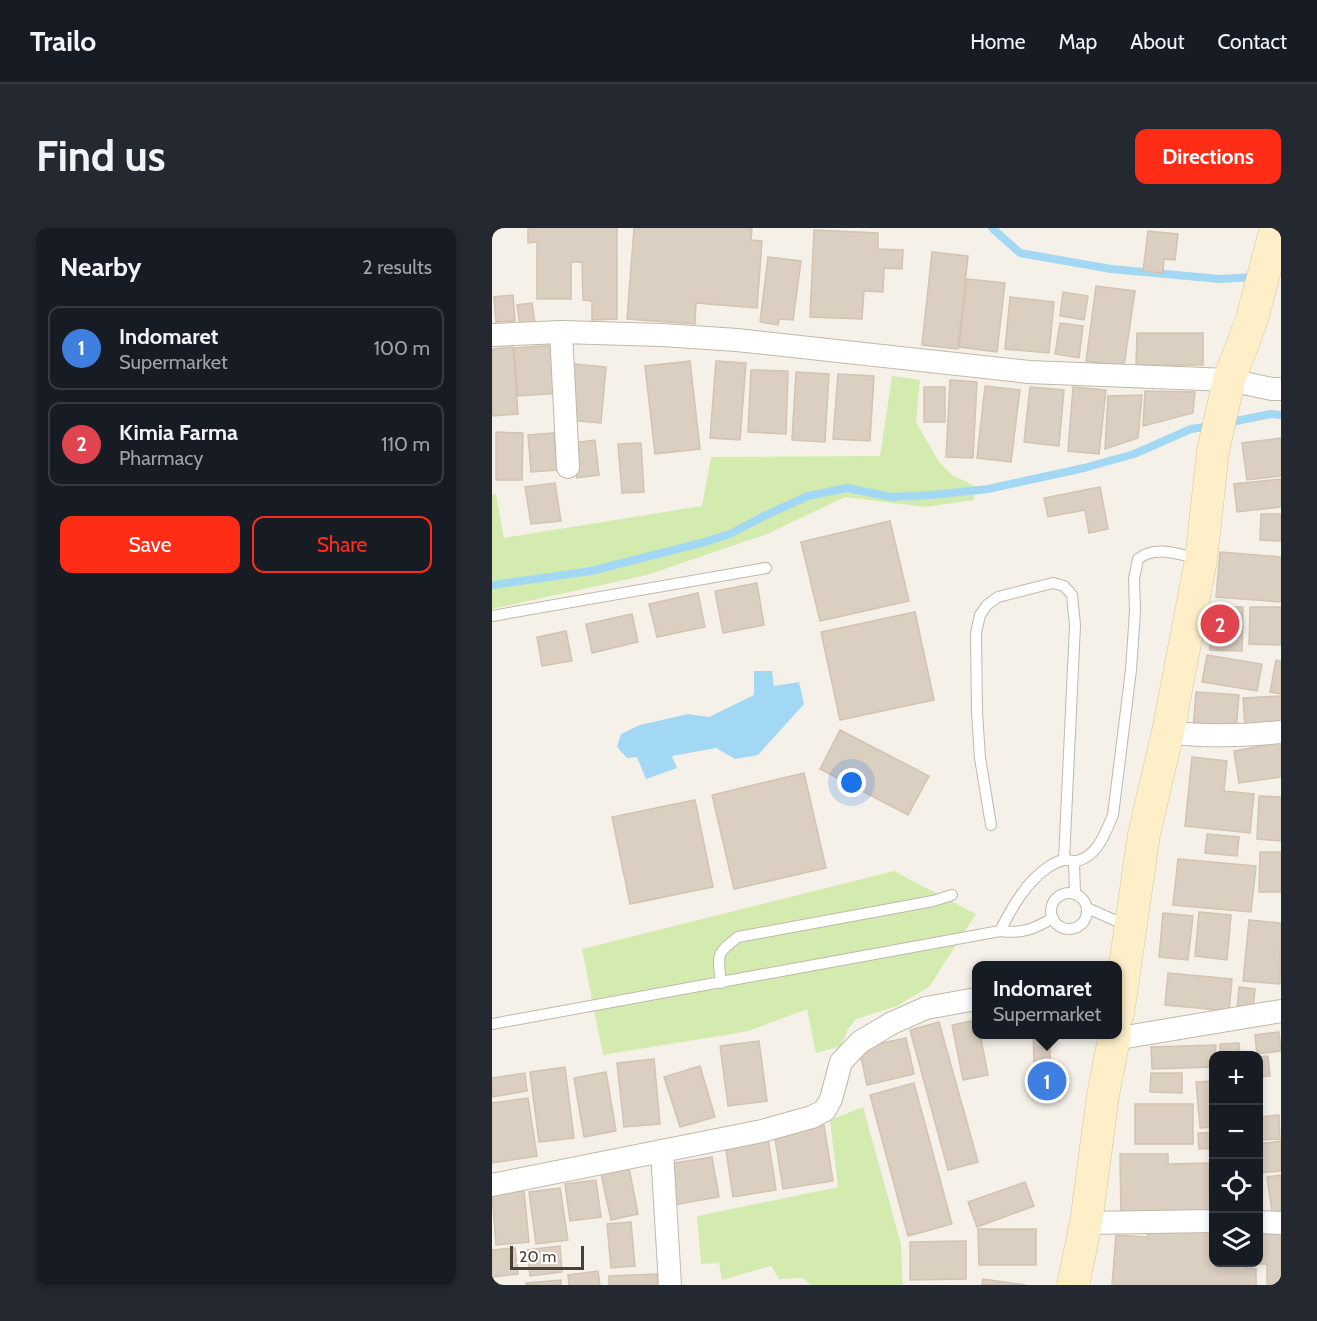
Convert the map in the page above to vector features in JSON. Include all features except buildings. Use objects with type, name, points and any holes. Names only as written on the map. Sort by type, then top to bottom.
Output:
[{"type":"street","points":[[1122,972],[1131,927],[1144,834],[1168,732],[1201,560],[1213,451],[1226,392],[1252,320],[1276,228]]},
{"type":"street","points":[[561,332],[568,466]]},
{"type":"street","points":[[492,335],[561,332],[737,340],[1226,392],[1281,389]]},
{"type":"street","points":[[1168,732],[1192,735],[1247,735],[1281,732]]},
{"type":"street","points":[[492,1185],[762,1131],[812,1117],[825,1110],[831,1099],[841,1062],[860,1042],[892,1023],[926,1008],[972,1000]]},
{"type":"street","points":[[1122,1028],[1281,1011]]},
{"type":"street","points":[[1073,1285],[1086,1222],[1103,1095],[1113,1039]]},
{"type":"street","points":[[662,1151],[670,1285]]},
{"type":"street","points":[[1086,1222],[1209,1221]]},
{"type":"street","points":[[1263,1222],[1281,1223]]},
{"type":"lane","points":[[1000,931],[1011,910],[1038,875],[1048,867],[1090,856],[1097,848],[1113,816],[1131,670],[1135,611],[1134,579],[1138,559],[1146,552],[1152,552],[1172,553],[1201,560]]},
{"type":"lane","points":[[492,616],[766,568]]},
{"type":"lane","points":[[991,825],[980,758],[977,712],[976,633],[980,615],[987,605],[998,597],[1053,583],[1064,586],[1072,595],[1076,625],[1069,861],[1075,894]]},
{"type":"lane","points":[[1064,894],[1075,894],[1081,897],[1087,908],[1086,917],[1082,924],[1065,929],[1053,918],[1051,908],[1056,899],[1064,894]]},
{"type":"lane","points":[[722,983],[718,960],[722,949],[738,937],[933,901],[952,895]]},
{"type":"lane","points":[[1087,908],[1131,927]]},
{"type":"lane","points":[[492,1024],[1000,931],[1025,932],[1053,918]]},
{"type":"green space","points":[[892,376],[920,380],[916,422],[939,462],[952,475],[975,486],[974,500],[925,507],[845,497],[767,534],[647,575],[492,609],[492,494],[496,494],[504,538],[702,506],[711,457],[880,456]]},
{"type":"green space","points":[[894,871],[976,914],[929,987],[897,1006],[856,1019],[848,1029],[841,1046],[816,1053],[807,1009],[749,1031],[603,1055],[582,949]]},
{"type":"green space","points":[[863,1107],[901,1244],[903,1285],[810,1285],[803,1278],[779,1279],[771,1266],[722,1280],[719,1263],[701,1264],[697,1216],[838,1187],[830,1120]]},
{"type":"water","points":[[754,671],[772,671],[774,686],[799,682],[804,704],[758,755],[735,759],[716,748],[672,756],[677,768],[646,779],[637,757],[627,758],[617,747],[621,734],[640,725],[688,714],[709,717],[754,695]]},
{"type":"waterway","points":[[992,228],[1020,253],[1111,269],[1220,279],[1255,277]]},
{"type":"waterway","points":[[1226,423],[1271,414],[1281,415]]},
{"type":"waterway","points":[[492,585],[591,571],[705,542],[732,533],[808,496],[847,488],[891,497],[988,489],[1084,468],[1134,454],[1191,429],[1211,426]]},
{"type":"place","name":"Kimia Farma","points":[[1220,624]]},
{"type":"place","name":"Indomaret","points":[[1047,1081]]}]
